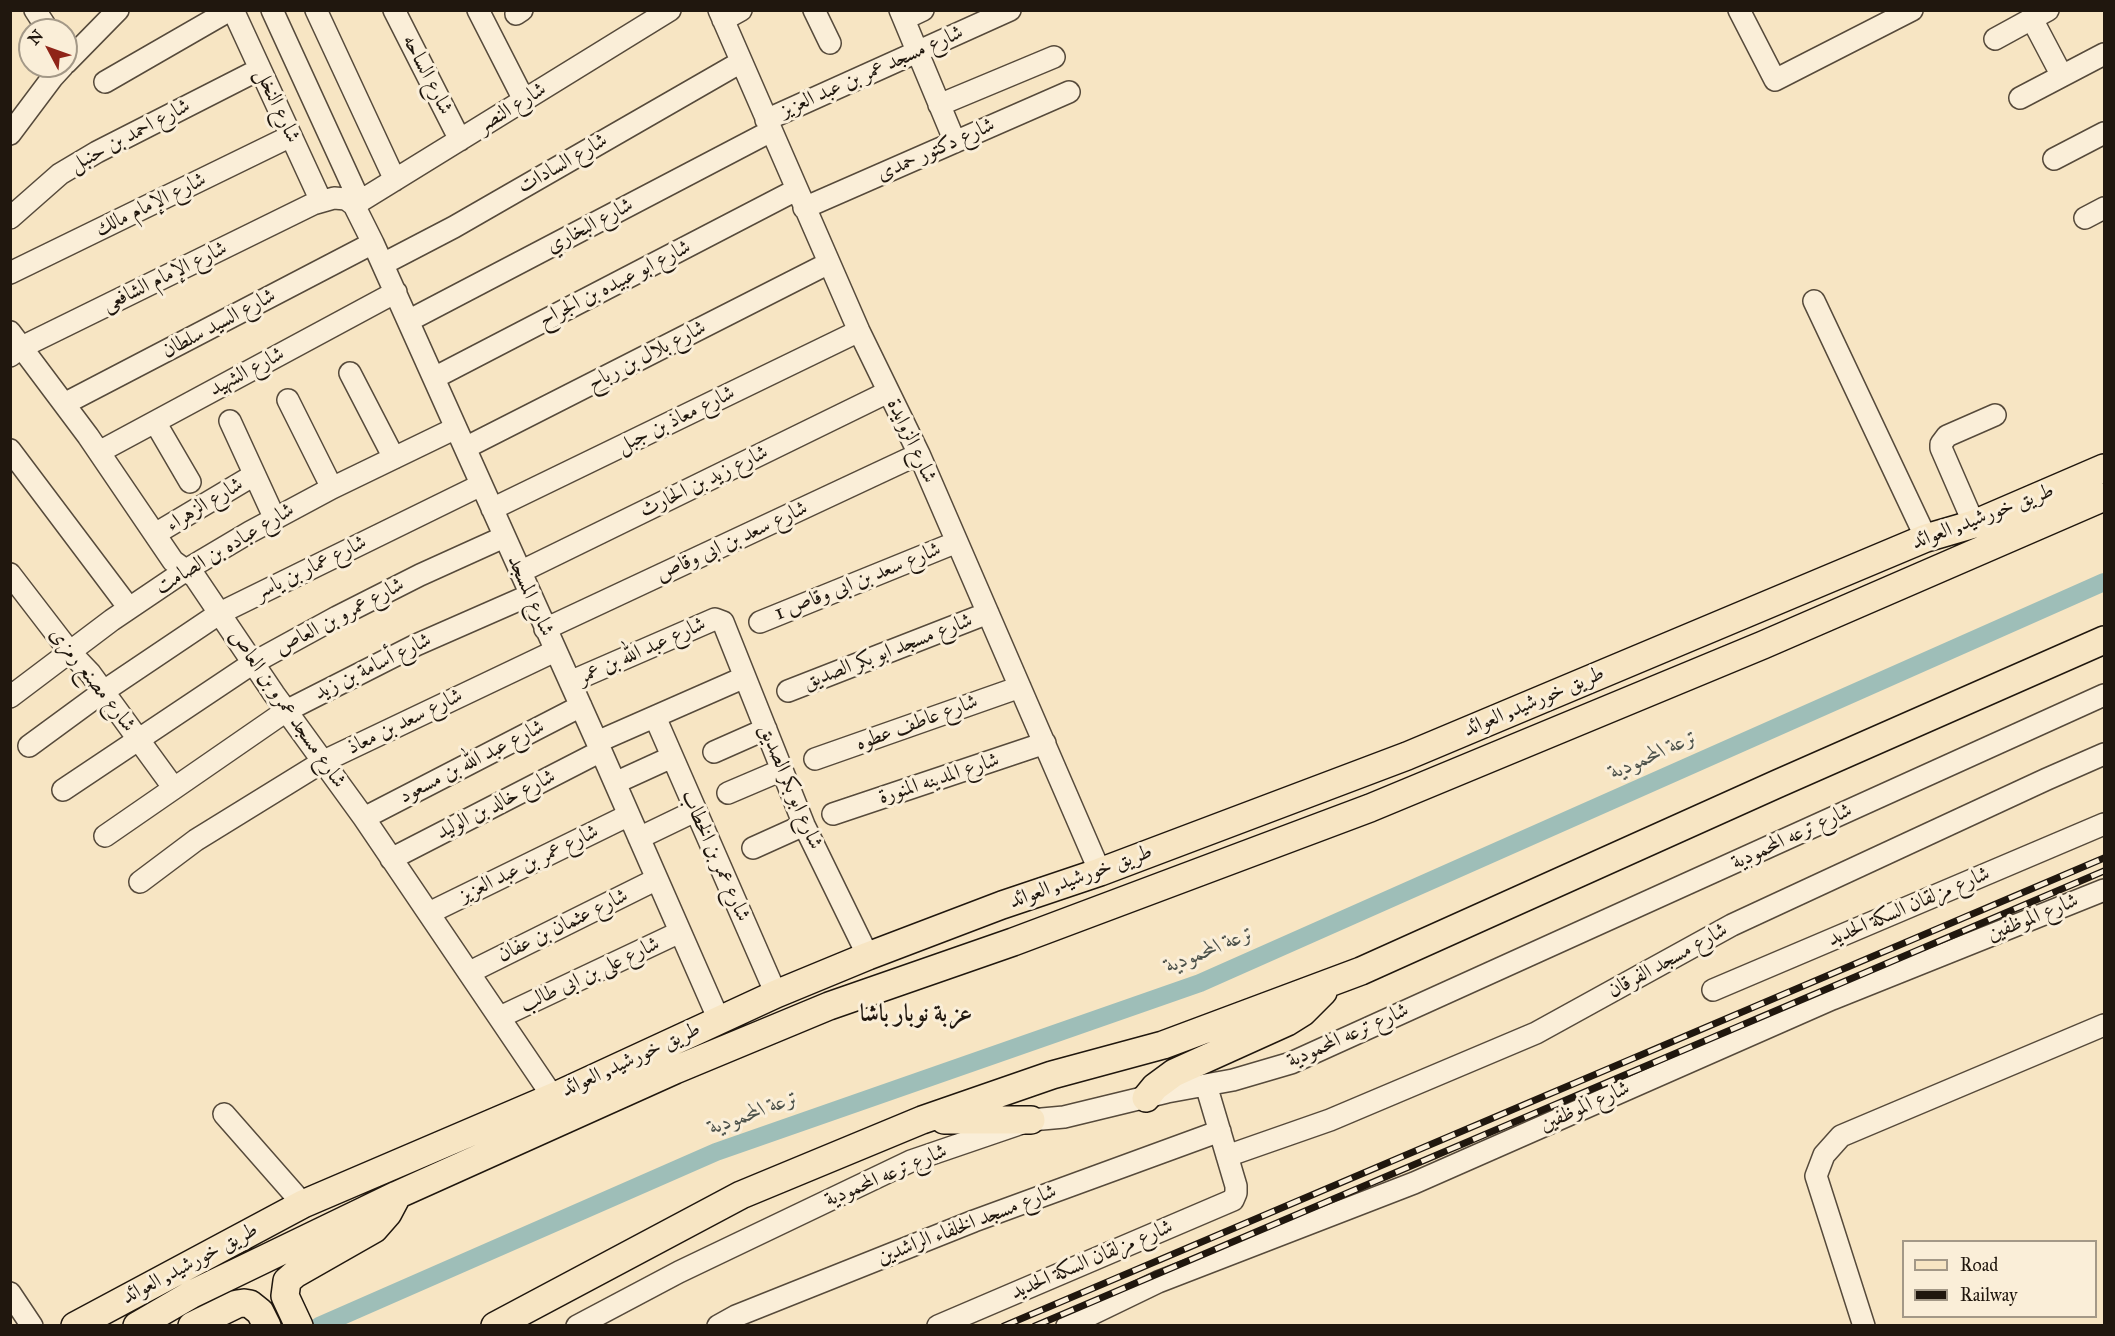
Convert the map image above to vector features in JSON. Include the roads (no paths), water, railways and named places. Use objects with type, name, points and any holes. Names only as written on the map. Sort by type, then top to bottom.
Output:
[{"type":"main road","name":"طريق خورشيد, العوائد","points":[[75,1326],[303,1204],[553,1096],[776,994],[926,934],[1100,872],[1407,756],[1926,538],[1974,524],[2104,468]]},
{"type":"main road","name":"طريق خورشيد, العوائد","points":[[137,1326],[192,1294],[397,1195],[675,1070],[829,1006],[1013,942],[1370,808],[1763,645],[2104,497]]},
{"type":"main road","points":[[495,1326],[741,1195],[922,1120],[1052,1075],[1163,1044],[1330,984],[2104,640]]},
{"type":"main road","points":[[829,1006],[926,934]]},
{"type":"main road","points":[[1146,1098],[1155,1087],[1174,1072],[1287,1022],[1303,1011],[1330,984]]},
{"type":"main road","points":[[922,1120],[1031,1120]]},
{"type":"main road","points":[[299,1326],[285,1296],[285,1286],[290,1277],[375,1229],[388,1213],[397,1195]]},
{"type":"main road","points":[[192,1326],[237,1304],[250,1304],[264,1319]]},
{"type":"street","points":[[78,50],[118,10]]},
{"type":"street","points":[[105,82],[231,10]]},
{"type":"street","name":"شارع النخل","points":[[231,10],[321,201]]},
{"type":"street","name":"شارع المسجد","points":[[272,10],[373,243],[599,746],[719,1020]]},
{"type":"street","points":[[316,10],[395,180]]},
{"type":"street","name":"شارع الساحه","points":[[394,10],[460,140]]},
{"type":"street","points":[[478,10],[524,100]]},
{"type":"street","name":"شارع النصر","points":[[357,203],[670,10]]},
{"type":"street","points":[[814,10],[830,43]]},
{"type":"street","points":[[923,10],[902,15],[955,142]]},
{"type":"street","name":"شارع مسجد عمر بن عبد العزيز","points":[[769,125],[917,52],[1010,10]]},
{"type":"street","points":[[1739,10],[1774,80],[1912,10]]},
{"type":"street","name":"شارع الزوايدة","points":[[727,14],[741,62],[800,199],[859,331],[919,454],[1100,872]]},
{"type":"street","points":[[1995,39],[2040,15],[2062,76]]},
{"type":"street","points":[[2020,98],[2104,54]]},
{"type":"street","points":[[939,105],[1054,57]]},
{"type":"street","name":"شارع السادات","points":[[383,264],[454,227],[741,62]]},
{"type":"street","name":"شارع احمد بن حنبل","points":[[10,218],[60,174],[260,69]]},
{"type":"street","points":[[10,134],[52,78]]},
{"type":"street","name":"شارع دكتور حمدى","points":[[800,199],[955,142],[1069,92]]},
{"type":"street","name":"شارع البخاري","points":[[408,321],[769,125]]},
{"type":"street","points":[[2054,159],[2104,133]]},
{"type":"street","name":"شارع الإمام مالك","points":[[10,273],[291,136]]},
{"type":"street","points":[[321,201],[334,198],[357,203]]},
{"type":"street","name":"شارع ابو عبيده بن الجراح","points":[[434,378],[800,199]]},
{"type":"street","name":"شارع الإمام الشافعى","points":[[14,345],[321,201]]},
{"type":"street","points":[[2085,218],[2104,208]]},
{"type":"street","name":"شارع السيد سلطان","points":[[64,404],[373,243]]},
{"type":"street","name":"شارع بلال بن رباح","points":[[465,448],[829,263]]},
{"type":"street","name":"شارع الشهيد","points":[[99,452],[396,292]]},
{"type":"street","points":[[1814,301],[1926,538]]},
{"type":"street","name":"شارع معاذ بن جبل","points":[[492,509],[859,331]]},
{"type":"street","name":"شارع مسجد عمرو بن العاص","points":[[14,345],[64,404],[173,561],[195,577],[286,711],[364,818],[553,1096]]},
{"type":"street","points":[[350,373],[394,458]]},
{"type":"street","name":"شارع زيد بن الحارث","points":[[520,572],[888,392]]},
{"type":"street","points":[[288,400],[333,488]]},
{"type":"street","points":[[1974,524],[1941,444],[1947,436],[1995,415]]},
{"type":"street","points":[[230,421],[275,519]]},
{"type":"street","points":[[155,422],[189,482]]},
{"type":"street","name":"شارع عباده بن الصامت","points":[[10,696],[129,608],[186,570],[333,488],[456,428]]},
{"type":"street","points":[[10,450],[129,608]]},
{"type":"street","name":"شارع سعد بن ابى وقاص","points":[[545,629],[919,454]]},
{"type":"street","name":"شارع الزهراء","points":[[155,534],[254,475]]},
{"type":"street","name":"شارع عمار بن ياسر","points":[[29,746],[104,691],[220,613],[481,485]]},
{"type":"street","name":"شارع عمرو بن العاص","points":[[63,790],[253,663],[337,616],[504,537]]},
{"type":"street","name":"شارع سعد بن ابى وقاص 1","points":[[760,622],[957,542]]},
{"type":"street","name":"شارع مصنع رمزى","points":[[10,574],[17,598],[84,666],[173,787]]},
{"type":"street","name":"شارع أسامة بن زيد","points":[[105,836],[286,711],[416,645],[530,595]]},
{"type":"street","name":"شارع مسجد ابو بكر الصديق","points":[[788,691],[988,613]]},
{"type":"street","name":"شارع ابو بكر الصديق","points":[[715,619],[723,622],[804,825],[868,956]]},
{"type":"street","name":"شارع عبد الله بن عمر","points":[[570,682],[715,619]]},
{"type":"street","name":"شارع سعد بن معاذ","points":[[140,882],[196,840],[324,761],[555,651]]},
{"type":"street","name":"شارع خالد بن الوليد","points":[[392,859],[655,717],[745,677]]},
{"type":"street","name":"شارع عاطف عطوه","points":[[815,759],[1020,687]]},
{"type":"street","name":"شارع ترعه المحمودية","points":[[577,1326],[689,1267],[911,1161],[1031,1120],[1064,1117],[1252,1075],[1291,1063],[2104,695]]},
{"type":"street","name":"شارع عبد الله بن مسعود","points":[[364,818],[581,706]]},
{"type":"street","name":"شارع عمر بن الخطاب","points":[[655,717],[694,811],[776,994]]},
{"type":"street","points":[[714,752],[766,729]]},
{"type":"street","name":"شارع المدينه المنورة","points":[[833,814],[1046,743]]},
{"type":"street","name":"شارع مسجد الفرقان","points":[[1227,1156],[1329,1120],[1536,1033],[1732,926],[2047,778],[2104,754]]},
{"type":"street","points":[[615,783],[672,757]]},
{"type":"street","points":[[728,793],[782,770]]},
{"type":"street","points":[[639,838],[694,811]]},
{"type":"street","name":"شارع عمر بن عبد العزيز","points":[[429,913],[629,815]]},
{"type":"street","name":"شارع مزلقان السكة الحديد","points":[[1713,990],[2104,824]]},
{"type":"street","points":[[753,848],[804,825]]},
{"type":"street","name":"شارع عثمان بن عفان","points":[[470,972],[657,879]]},
{"type":"street","name":"شارع الموظفين","points":[[1067,1326],[1158,1282],[1414,1183],[1832,999],[2104,890]]},
{"type":"street","name":"شارع على بن ابى طالب","points":[[500,1017],[680,932]]},
{"type":"street","points":[[1864,1326],[1816,1176],[1824,1155],[1841,1136],[2104,1025]]},
{"type":"street","points":[[1206,1085],[1227,1156]]},
{"type":"street","points":[[225,1114],[303,1204]]},
{"type":"street","name":"شارع مسجد الخلفاء الراشدين","points":[[718,1326],[736,1316],[974,1221],[1220,1131]]},
{"type":"street","name":"شارع مزلقان السكة الحديد","points":[[938,1326],[1230,1202],[1236,1193],[1236,1186],[1227,1156]]},
{"type":"street","points":[[10,1293],[32,1326]]},
{"type":"waterway","name":"ترعة المحمودية","points":[[319,1326],[716,1152],[1200,983],[2104,582]]},
{"type":"railway","points":[[1004,1326],[2104,858]]},
{"type":"railway","points":[[1035,1326],[2104,871]]},
{"type":"district","name":"عزبة نوبار باشا","points":[[916,1015]]}]
